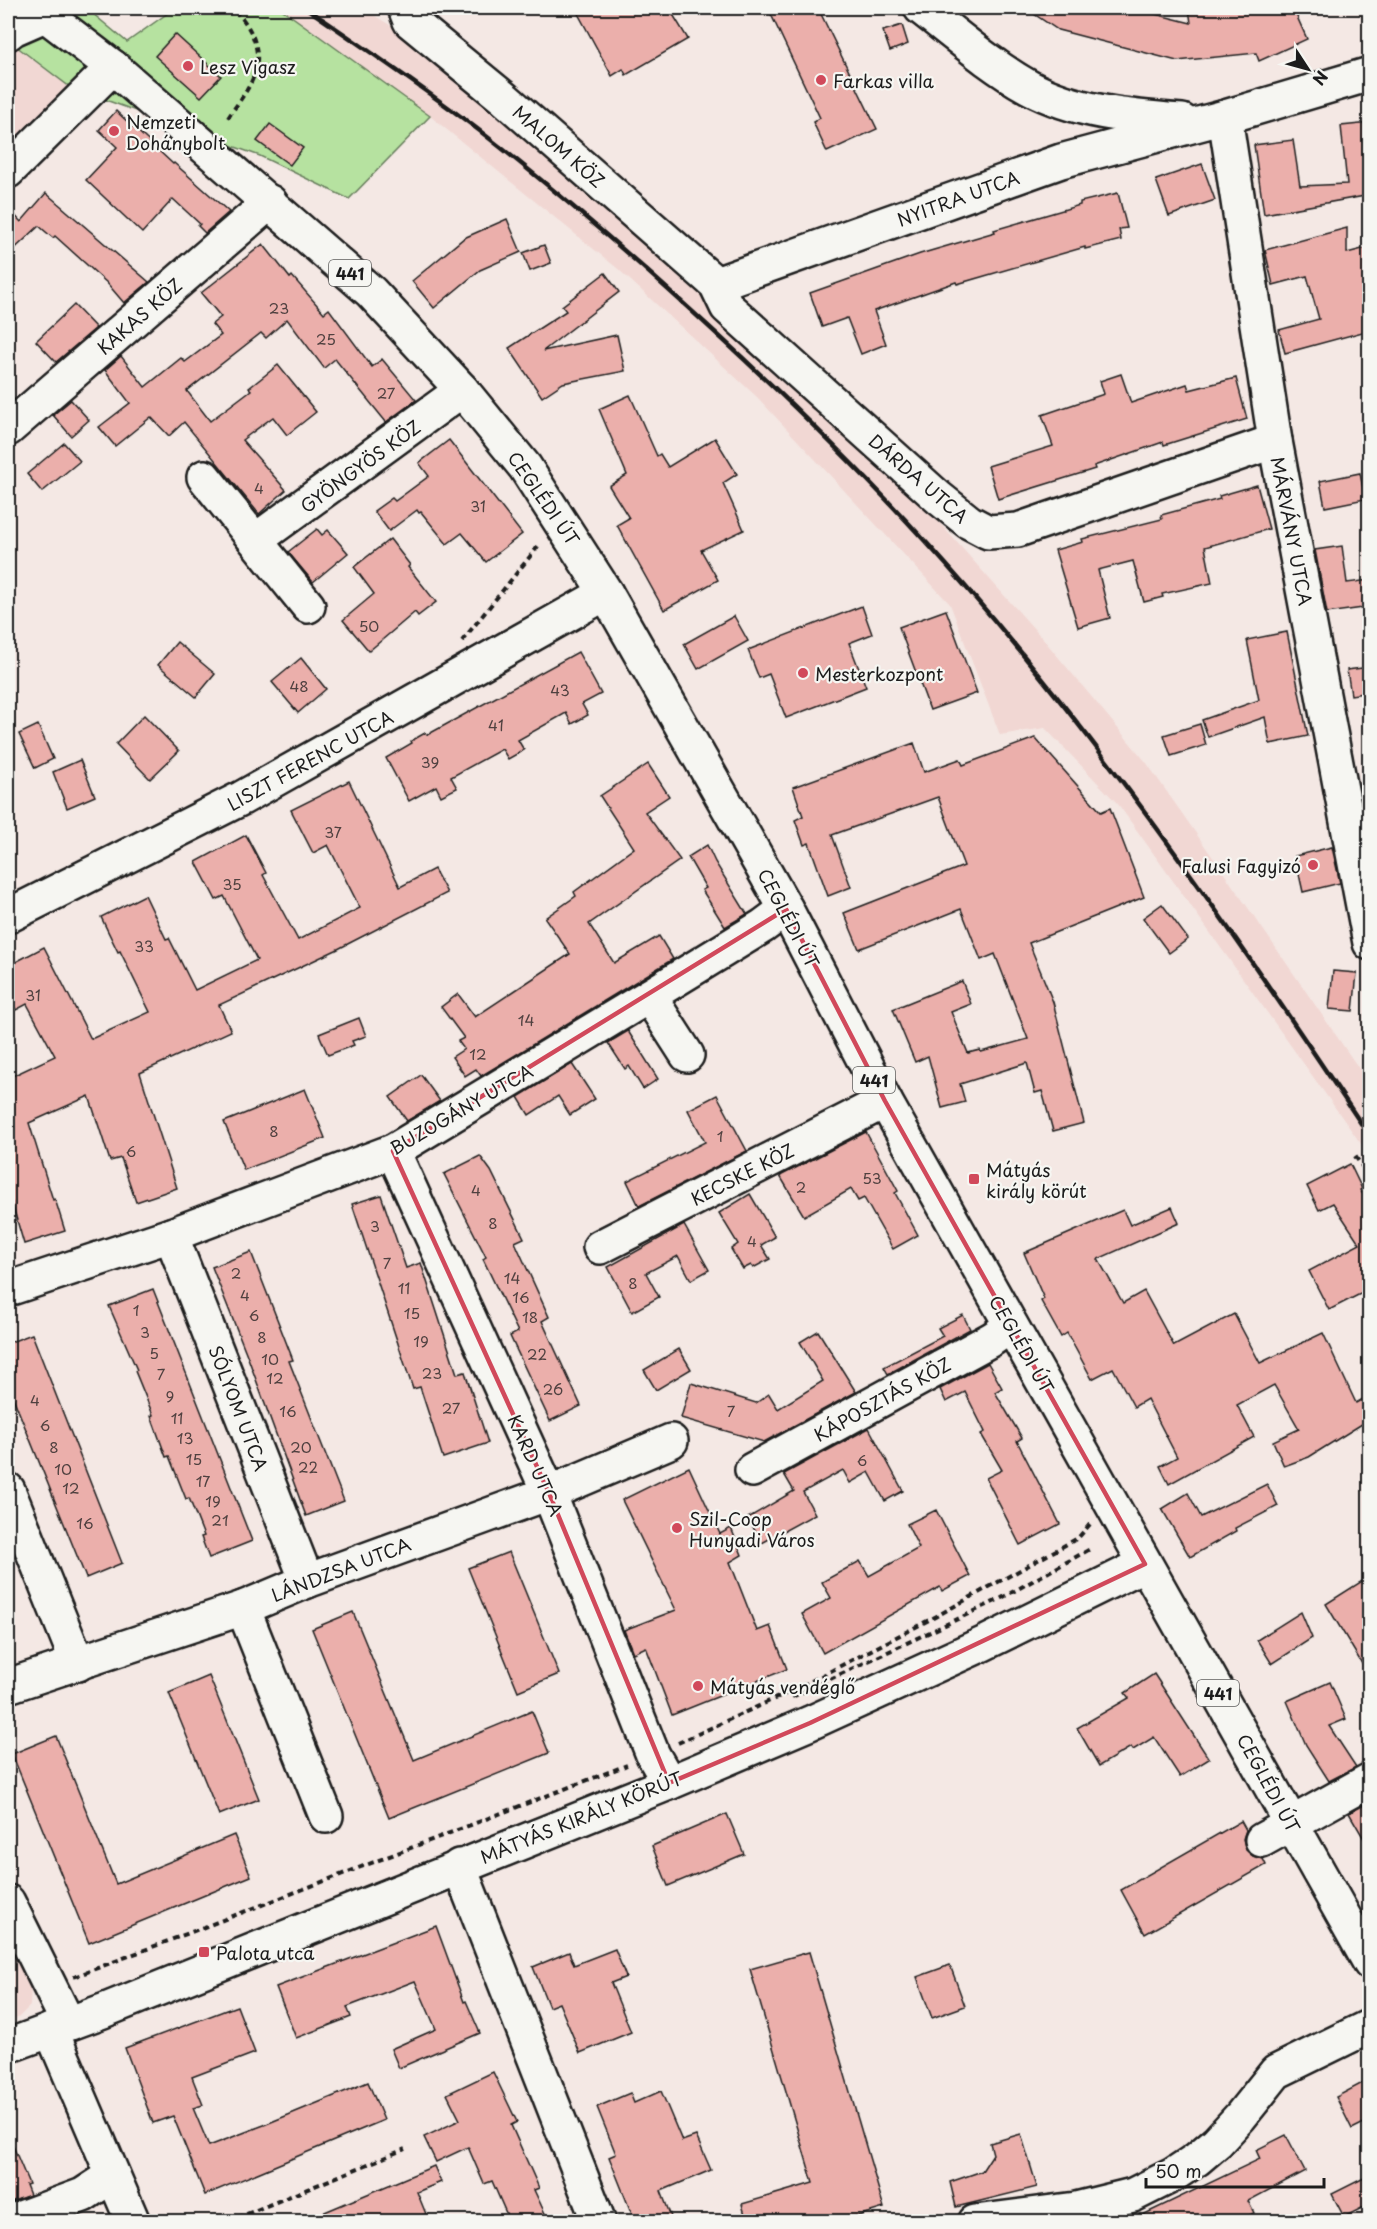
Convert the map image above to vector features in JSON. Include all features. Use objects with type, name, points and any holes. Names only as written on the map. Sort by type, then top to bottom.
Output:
[{"type":"street","name":"MALOM KÖZ","points":[[405,8],[410,21],[505,99],[716,284]]},
{"type":"street","name":"NYITRA UTCA","points":[[921,8],[993,63],[1029,87],[1053,98],[1108,112],[1214,120]]},
{"type":"street","points":[[8,33],[40,11]]},
{"type":"street","name":"CEGLÉDI ÚT","points":[[40,11],[113,67],[371,292],[462,390],[525,467],[606,593],[786,909],[885,1101],[1370,1963]]},
{"type":"street","points":[[8,171],[113,67]]},
{"type":"street","name":"NYITRA UTCA","points":[[716,284],[1061,161],[1214,120],[1370,74]]},
{"type":"street","name":"MÁRVÁNY UTCA","points":[[1214,120],[1370,943]]},
{"type":"street","name":"KAKAS KÖZ","points":[[8,429],[270,202]]},
{"type":"street","name":"DÁRDA UTCA","points":[[716,284],[727,307],[939,498],[969,522],[988,532],[1018,530],[1275,441]]},
{"type":"street","name":"GYÖNGYÖS KÖZ","points":[[256,540],[462,390]]},
{"type":"street","points":[[204,477],[308,606]]},
{"type":"street","name":"LISZT FERENC UTCA","points":[[8,916],[242,798],[606,593]]},
{"type":"street","name":"BUZOGÁNY UTCA","points":[[8,1289],[171,1235],[393,1151],[763,926],[786,909]]},
{"type":"street","points":[[649,996],[687,1055]]},
{"type":"street","name":"KECSKE KÖZ","points":[[600,1247],[885,1101]]},
{"type":"street","name":"KARD UTCA","points":[[393,1151],[549,1493],[653,1755],[669,1783]]},
{"type":"street","name":"SÓLYOM UTCA","points":[[171,1235],[307,1581]]},
{"type":"street","name":"KÁPOSZTÁS KÖZ","points":[[752,1470],[992,1339],[1011,1326]]},
{"type":"street","name":"LÁNDZSA UTCA","points":[[8,1686],[243,1608],[307,1581],[549,1493],[671,1441]]},
{"type":"street","points":[[8,1490],[78,1664]]},
{"type":"street","name":"MÁTYÁS KIRÁLY KÖRÚT","points":[[8,2046],[103,2011],[669,1783],[886,1689],[1145,1564]]},
{"type":"street","points":[[243,1608],[326,1816]]},
{"type":"street","points":[[1262,1840],[1370,1780]]},
{"type":"street","points":[[459,1866],[599,2222]]},
{"type":"street","points":[[8,1902],[49,1987],[59,2027],[112,2176],[134,2222]]},
{"type":"street","points":[[975,2222],[1076,2210],[1133,2195],[1173,2175],[1217,2142],[1276,2072],[1370,2026]]},
{"type":"street","points":[[10,2222],[83,2195],[112,2176]]},
{"type":"path","points":[[228,118],[252,82],[259,63],[258,49],[250,29],[239,14],[231,8]]},
{"type":"path","points":[[446,684],[447,659],[545,539]]},
{"type":"path","points":[[1355,1156],[1370,1178]]},
{"type":"path","points":[[653,1755],[795,1689],[933,1618],[1078,1538],[1092,1522]]},
{"type":"path","points":[[49,1987],[728,1727],[998,1600],[1092,1548]]},
{"type":"path","points":[[227,2222],[405,2149]]},
{"type":"highlighted area","points":[[786,909],[885,1101],[1145,1564],[810,1723],[669,1783],[549,1493],[393,1151]]},
{"type":"shaded area","points":[[280,8],[362,8],[398,30],[727,316],[912,492],[1044,640],[1146,762],[1258,922],[1362,1073],[1369,1092],[1369,1155],[1118,804],[1045,728],[1000,735],[950,604],[757,397],[617,268],[430,116]]},
{"type":"shaded area","points":[[8,40],[70,87],[8,157]]},
{"type":"shaded area","points":[[8,1939],[31,1985],[30,2006],[18,2018],[8,2022]]},
{"type":"green space","points":[[8,8],[86,8],[127,42],[175,8],[280,8],[430,116],[349,199],[260,156],[70,87],[8,40]]},
{"type":"building","points":[[575,8],[669,8],[688,39],[626,75],[623,69],[612,76]]},
{"type":"building","name":"Farkas villa","points":[[768,8],[818,8],[877,129],[827,152],[813,122],[820,118]]},
{"type":"building","points":[[1025,8],[1131,8],[1191,23],[1189,9],[1293,8],[1307,39],[1259,61],[1256,53],[1177,61],[1058,30]]},
{"type":"building","points":[[902,25],[908,44],[890,51],[883,31]]},
{"type":"building","name":"Lesz Vigasz","points":[[175,34],[221,76],[201,97],[155,56]]},
{"type":"building","points":[[116,111],[229,212],[205,233],[198,226],[200,224],[173,199],[142,233],[86,180],[117,147],[99,130]]},
{"type":"building","points":[[1370,123],[1370,195],[1264,214],[1254,145],[1293,140],[1300,186],[1347,184],[1341,126]]},
{"type":"building","points":[[270,124],[303,148],[290,165],[257,141]]},
{"type":"building","points":[[1202,164],[1215,200],[1169,216],[1156,180]]},
{"type":"building","points":[[46,193],[149,282],[124,303],[107,283],[55,236],[53,238],[39,226],[8,255],[8,208],[21,222]]},
{"type":"building","points":[[1118,193],[1127,228],[1119,229],[1121,240],[1085,249],[1085,247],[957,284],[956,282],[874,311],[886,344],[861,354],[847,318],[822,327],[810,293],[920,254],[1080,205],[1080,202]]},
{"type":"building","points":[[507,219],[521,252],[480,270],[434,308],[412,281],[464,238]]},
{"type":"building","points":[[1347,228],[1347,253],[1370,247],[1370,330],[1285,353],[1279,330],[1319,319],[1307,276],[1273,285],[1265,250]]},
{"type":"building","points":[[263,244],[290,278],[292,276],[324,313],[329,309],[372,367],[382,359],[416,400],[386,422],[335,359],[324,368],[287,319],[266,338],[261,333],[187,391],[210,421],[251,390],[249,388],[278,365],[316,412],[287,435],[273,417],[242,440],[286,490],[259,514],[184,422],[169,436],[151,417],[115,446],[99,427],[130,403],[105,370],[121,356],[145,387],[181,358],[185,362],[221,335],[212,324],[221,317],[201,293]]},
{"type":"building","points":[[544,245],[551,263],[530,271],[523,253]]},
{"type":"building","points":[[605,273],[619,292],[543,351],[617,335],[625,371],[563,383],[542,397],[509,348],[566,311],[562,306]]},
{"type":"building","points":[[74,305],[96,328],[56,362],[36,341]]},
{"type":"building","points":[[1121,374],[1131,403],[1187,384],[1189,390],[1236,378],[1247,419],[1164,445],[1163,442],[1094,466],[1095,469],[998,499],[988,466],[1053,446],[1042,415],[1104,394],[1100,381]]},
{"type":"building","points":[[630,395],[657,456],[660,454],[668,467],[715,438],[737,474],[723,483],[744,530],[701,550],[718,580],[664,610],[617,525],[629,518],[609,486],[627,475],[599,409]]},
{"type":"building","points":[[71,400],[89,420],[71,436],[53,415]]},
{"type":"building","points":[[449,440],[522,534],[486,562],[462,533],[447,544],[417,510],[389,531],[374,511],[392,498],[395,501],[429,476],[419,463]]},
{"type":"building","points":[[64,443],[80,461],[42,492],[27,474]]},
{"type":"building","points":[[1360,473],[1365,499],[1325,507],[1320,481]]},
{"type":"building","points":[[1257,485],[1269,529],[1205,547],[1212,583],[1162,594],[1163,597],[1144,602],[1133,561],[1098,570],[1110,618],[1078,627],[1055,550],[1083,542],[1082,539],[1162,519],[1161,515],[1220,499],[1219,496]]},
{"type":"building","points":[[317,529],[322,535],[328,530],[348,553],[313,582],[288,552]]},
{"type":"building","points":[[390,539],[410,565],[408,567],[436,602],[418,616],[415,612],[369,651],[343,620],[374,594],[354,567]]},
{"type":"building","points":[[1342,546],[1347,583],[1370,580],[1370,607],[1327,613],[1315,550]]},
{"type":"building","points":[[862,606],[872,634],[849,643],[866,687],[786,718],[769,674],[759,678],[748,650]]},
{"type":"building","points":[[946,610],[977,693],[930,710],[899,627]]},
{"type":"building","points":[[734,616],[748,641],[698,669],[684,644]]},
{"type":"building","points":[[1287,632],[1308,736],[1270,744],[1265,717],[1208,737],[1202,720],[1259,700],[1247,640]]},
{"type":"building","points":[[177,642],[215,674],[196,697],[158,665]]},
{"type":"building","points":[[578,652],[601,694],[582,704],[588,715],[572,724],[566,713],[518,740],[524,750],[508,759],[502,749],[451,777],[457,788],[441,796],[436,786],[409,801],[386,758],[425,733],[427,735]]},
{"type":"building","points":[[301,658],[326,689],[298,713],[272,682]]},
{"type":"building","points":[[1370,667],[1370,692],[1351,695],[1347,670]]},
{"type":"building","points":[[144,715],[179,751],[150,779],[116,744]]},
{"type":"building","points":[[1200,724],[1206,745],[1171,756],[1164,735]]},
{"type":"building","points":[[38,725],[53,759],[35,768],[19,734]]},
{"type":"building","points":[[1035,738],[1101,812],[1110,808],[1144,897],[1029,943],[1053,1002],[1084,1123],[1053,1131],[1042,1091],[1035,1093],[1027,1063],[960,1084],[965,1102],[942,1108],[928,1056],[915,1062],[893,1009],[962,981],[971,1004],[951,1012],[968,1053],[980,1050],[981,1052],[1028,1039],[995,954],[981,960],[961,909],[859,949],[844,913],[964,866],[938,797],[832,835],[851,887],[828,896],[809,843],[804,845],[795,820],[803,816],[793,787],[914,743],[924,772],[960,759],[963,765]]},
{"type":"building","points":[[80,760],[95,796],[67,808],[53,772]]},
{"type":"building","points":[[648,764],[669,796],[645,812],[680,860],[589,924],[614,963],[659,936],[673,959],[481,1076],[476,1069],[465,1076],[452,1057],[464,1049],[458,1041],[464,1038],[441,1007],[458,994],[475,1017],[570,954],[545,918],[576,896],[574,892],[634,848],[600,796]]},
{"type":"building","points":[[349,781],[400,887],[434,869],[447,893],[336,950],[219,1005],[231,1031],[140,1073],[177,1188],[136,1202],[121,1158],[110,1161],[89,1096],[29,1123],[65,1231],[24,1244],[11,1200],[8,1201],[8,1078],[55,1056],[27,1004],[16,1010],[8,995],[8,966],[44,947],[91,1039],[150,1012],[101,917],[145,895],[166,939],[169,938],[195,990],[257,960],[224,896],[216,900],[196,862],[246,835],[266,873],[263,875],[298,940],[360,908],[328,845],[313,853],[291,810]]},
{"type":"building","points":[[707,845],[747,914],[725,927],[702,890],[706,888],[688,857]]},
{"type":"building","points":[[1332,847],[1340,883],[1303,892],[1295,856]]},
{"type":"building","points":[[1162,904],[1188,939],[1169,953],[1143,918]]},
{"type":"building","points":[[1333,971],[1357,973],[1353,1011],[1329,1009]]},
{"type":"building","points":[[359,1018],[366,1036],[352,1041],[354,1045],[328,1055],[319,1034]]},
{"type":"building","points":[[628,1031],[658,1079],[643,1089],[629,1066],[625,1069],[608,1043]]},
{"type":"building","points":[[572,1064],[595,1099],[570,1115],[558,1096],[529,1115],[518,1097]]},
{"type":"building","points":[[421,1075],[440,1101],[407,1121],[390,1097]]},
{"type":"building","points":[[305,1089],[325,1138],[244,1170],[224,1122]]},
{"type":"building","points":[[717,1095],[747,1151],[639,1206],[627,1181],[705,1142],[688,1110]]},
{"type":"building","points":[[866,1132],[898,1191],[895,1193],[918,1235],[893,1249],[864,1198],[858,1201],[851,1189],[804,1216],[780,1176]]},
{"type":"building","points":[[480,1156],[491,1171],[524,1238],[515,1242],[549,1317],[542,1321],[581,1406],[550,1421],[510,1336],[518,1332],[483,1259],[486,1257],[444,1174]]},
{"type":"building","points":[[1350,1164],[1362,1189],[1360,1190],[1370,1204],[1370,1289],[1329,1310],[1309,1271],[1360,1244],[1333,1203],[1319,1210],[1307,1186]]},
{"type":"building","points":[[750,1194],[775,1237],[761,1245],[770,1259],[753,1268],[751,1265],[743,1269],[731,1249],[738,1244],[719,1213]]},
{"type":"building","points":[[381,1195],[406,1268],[421,1263],[457,1374],[465,1372],[488,1443],[443,1458],[420,1387],[413,1389],[352,1204]]},
{"type":"building","points":[[1172,1207],[1179,1223],[1098,1259],[1123,1303],[1144,1291],[1174,1346],[1234,1314],[1260,1363],[1323,1333],[1356,1403],[1370,1395],[1370,1419],[1309,1457],[1284,1466],[1273,1441],[1299,1429],[1274,1385],[1237,1405],[1254,1437],[1169,1484],[1160,1466],[1177,1457],[1147,1399],[1134,1407],[1113,1368],[1092,1379],[1067,1333],[1061,1337],[1041,1301],[1044,1299],[1024,1253],[1123,1210],[1130,1225]]},
{"type":"building","points":[[684,1225],[709,1270],[691,1280],[678,1256],[646,1273],[659,1297],[632,1312],[608,1267]]},
{"type":"building","points":[[251,1252],[293,1360],[289,1361],[344,1501],[306,1516],[212,1267]]},
{"type":"building","points":[[153,1289],[252,1541],[209,1558],[201,1537],[204,1536],[189,1498],[186,1499],[169,1456],[166,1457],[151,1416],[153,1415],[135,1371],[137,1370],[109,1306]]},
{"type":"building","points":[[963,1315],[970,1329],[888,1374],[884,1367],[943,1336],[938,1328]]},
{"type":"building","points":[[818,1331],[856,1392],[764,1442],[681,1418],[691,1383],[756,1403],[769,1394],[778,1409],[823,1381],[800,1342]]},
{"type":"building","points":[[32,1334],[122,1563],[86,1578],[8,1385],[8,1343]]},
{"type":"building","points":[[679,1349],[691,1369],[656,1390],[644,1370]]},
{"type":"building","points":[[988,1363],[1002,1388],[995,1392],[1022,1438],[1017,1441],[1060,1524],[1020,1545],[986,1478],[1002,1470],[981,1434],[985,1432],[965,1392],[946,1402],[940,1389]]},
{"type":"building","points":[[869,1428],[903,1491],[885,1501],[869,1472],[850,1483],[843,1470],[803,1492],[815,1514],[762,1543],[748,1518],[794,1491],[784,1474]]},
{"type":"building","points":[[689,1467],[720,1534],[731,1528],[742,1555],[730,1562],[757,1631],[770,1626],[787,1669],[672,1715],[646,1647],[633,1653],[624,1630],[676,1610],[622,1500]]},
{"type":"building","points":[[1267,1484],[1278,1506],[1235,1528],[1236,1531],[1190,1557],[1162,1509],[1188,1493],[1201,1517]]},
{"type":"building","points":[[936,1510],[970,1576],[942,1591],[940,1587],[823,1653],[802,1614],[831,1598],[822,1582],[860,1561],[869,1576],[919,1548],[907,1524]]},
{"type":"building","points":[[509,1552],[559,1674],[518,1691],[468,1568]]},
{"type":"building","points":[[1370,1576],[1370,1677],[1326,1604]]},
{"type":"building","points":[[353,1612],[414,1760],[532,1711],[549,1753],[389,1818],[312,1629]]},
{"type":"building","points":[[1301,1612],[1312,1638],[1272,1664],[1257,1640]]},
{"type":"building","points":[[1154,1674],[1209,1759],[1180,1777],[1154,1737],[1133,1750],[1131,1747],[1099,1766],[1077,1728],[1129,1698],[1125,1693]]},
{"type":"building","points":[[209,1676],[259,1799],[219,1815],[169,1693]]},
{"type":"building","points":[[1330,1682],[1346,1719],[1329,1726],[1356,1767],[1329,1781],[1306,1745],[1287,1701]]},
{"type":"building","points":[[56,1736],[116,1884],[234,1835],[251,1876],[89,1943],[12,1754]]},
{"type":"building","points":[[1370,1802],[1370,1849],[1349,1813]]},
{"type":"building","points":[[727,1814],[744,1854],[668,1886],[652,1846]]},
{"type":"building","points":[[1241,1821],[1246,1830],[1243,1839],[1246,1850],[1253,1856],[1263,1859],[1266,1865],[1145,1934],[1121,1890]]},
{"type":"building","points":[[436,1926],[464,2002],[466,2001],[480,2033],[399,2068],[391,2049],[436,2029],[415,1981],[347,2007],[351,2017],[296,2038],[276,1987]]},
{"type":"building","points":[[615,1949],[626,1977],[611,1983],[631,2032],[580,2053],[559,2003],[549,2007],[533,1967],[569,1952],[574,1965]]},
{"type":"building","points":[[809,1952],[884,2208],[838,2222],[747,2222],[742,2204],[813,2183],[750,1969]]},
{"type":"building","points":[[950,1965],[965,2006],[932,2018],[917,1977]]},
{"type":"building","points":[[237,2006],[255,2053],[192,2077],[203,2105],[193,2108],[209,2146],[368,2082],[384,2120],[205,2195],[173,2116],[153,2123],[125,2048]]},
{"type":"building","points":[[493,2072],[517,2122],[511,2125],[539,2188],[534,2190],[549,2222],[510,2222],[492,2181],[484,2184],[468,2147],[436,2162],[424,2137],[460,2120],[447,2094]]},
{"type":"building","points":[[1370,2079],[1370,2120],[1352,2129],[1336,2097]]},
{"type":"building","points":[[661,2091],[682,2141],[696,2136],[711,2170],[661,2191],[673,2222],[635,2222],[609,2157],[616,2154],[597,2107],[630,2093],[634,2103]]},
{"type":"building","points":[[8,2134],[29,2184],[26,2185],[30,2195],[8,2203]]},
{"type":"building","points":[[1021,2134],[1037,2187],[956,2207],[950,2182],[982,2171],[993,2154],[990,2143]]},
{"type":"building","points":[[1286,2135],[1305,2171],[1248,2201],[1254,2213],[1236,2222],[1128,2222],[1260,2159],[1256,2150]]},
{"type":"building","points":[[434,2166],[441,2182],[417,2192],[426,2214],[409,2222],[301,2222]]},
{"type":"building","points":[[1370,2175],[1370,2204],[1344,2217],[1332,2194]]},
{"type":"railway","points":[[306,8],[463,118],[574,208],[661,283],[750,365],[814,426],[906,520],[1020,652],[1126,786],[1275,995],[1370,1137]]},
{"type":"place","name":"Lesz Vigasz","points":[[188,66]]},
{"type":"place","name":"Farkas villa","points":[[821,80]]},
{"type":"place","name":"Nemzeti Dohánybolt","points":[[114,131]]},
{"type":"place","name":"Mesterkozpont","points":[[803,673]]},
{"type":"place","name":"Falusi Fagyizó","points":[[1313,865]]},
{"type":"place","name":"Mátyás király körút","points":[[974,1179]]},
{"type":"place","name":"Szil-Coop Hunyadi Város","points":[[677,1528]]},
{"type":"place","name":"Mátyás vendéglő","points":[[698,1686]]},
{"type":"place","name":"Palota utca","points":[[204,1952]]}]
